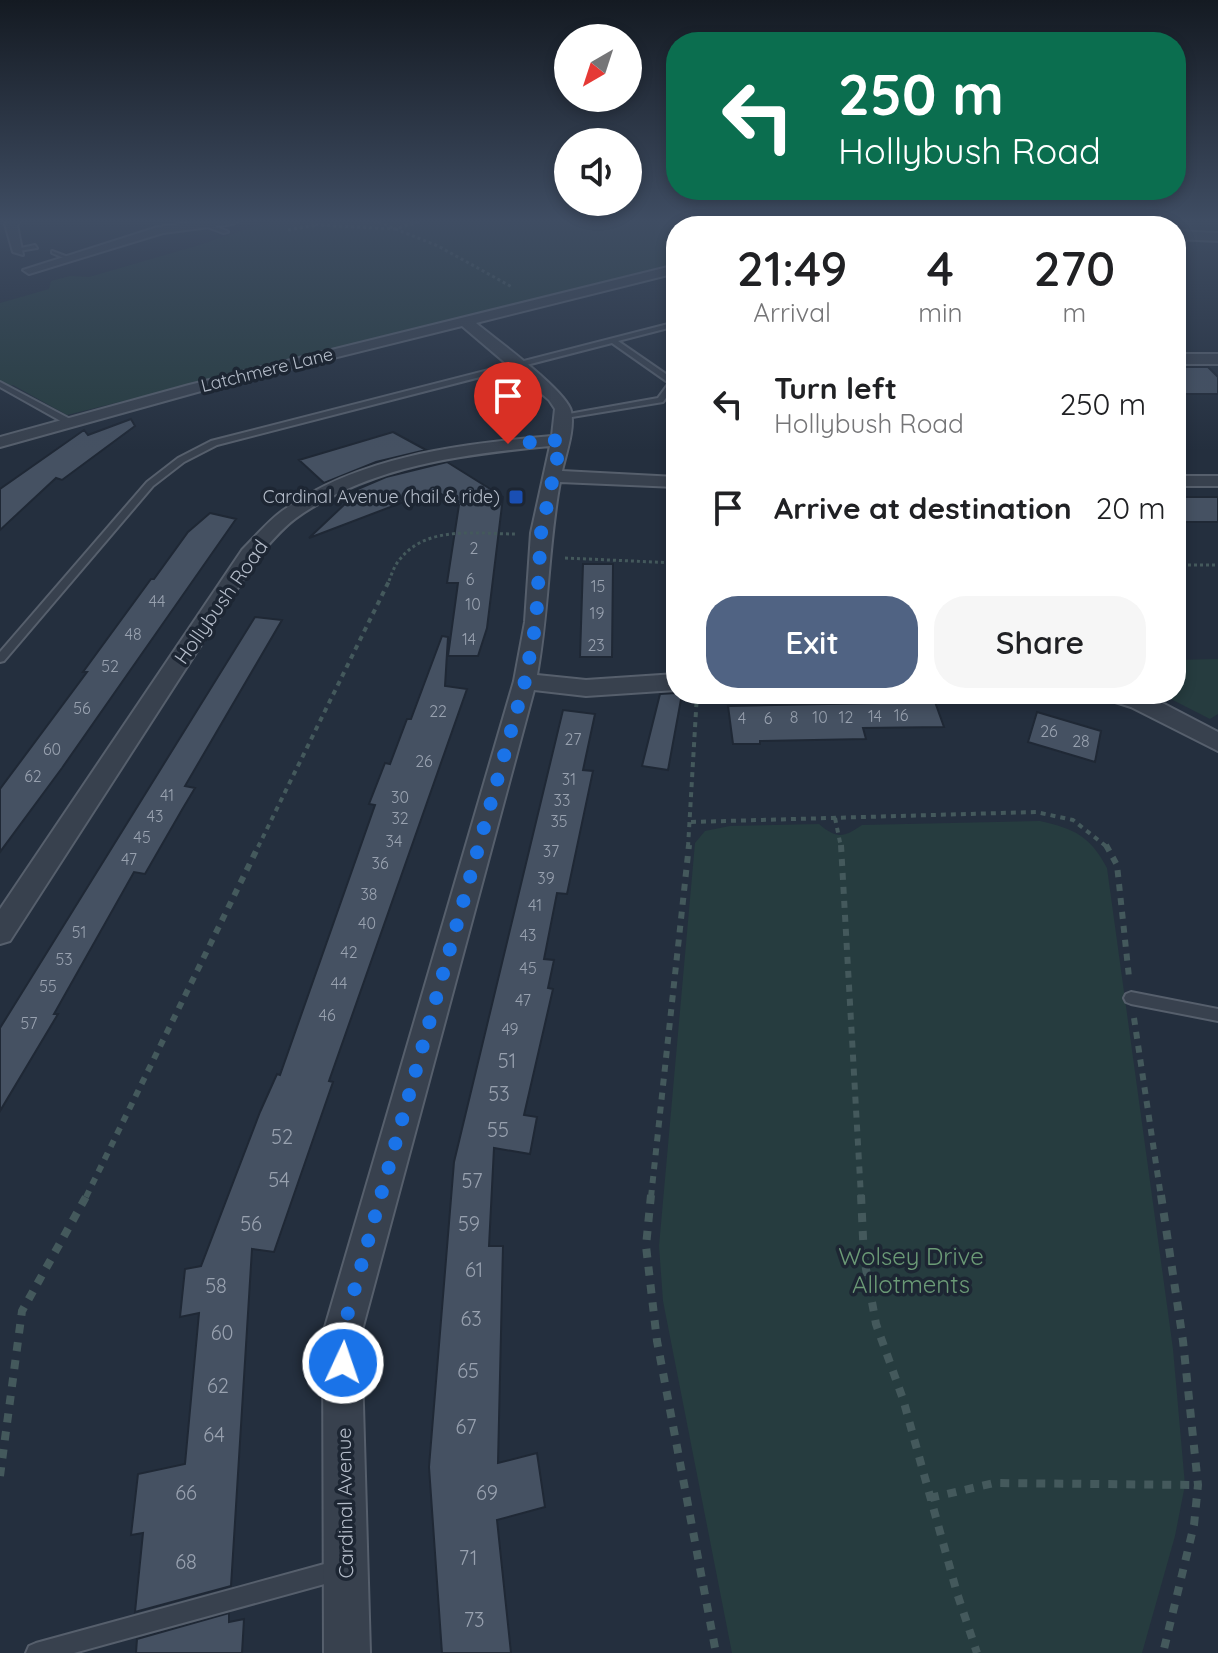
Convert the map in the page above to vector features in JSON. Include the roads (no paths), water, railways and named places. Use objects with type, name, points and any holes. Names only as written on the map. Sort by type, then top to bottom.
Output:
[{"type":"street","name":"Latchmere Lane","points":[[0,442],[562,297]]},
{"type":"street","points":[[465,321],[555,397],[563,409],[562,428]]},
{"type":"street","points":[[1186,359],[1218,359]]},
{"type":"street","name":"Cardinal Avenue","points":[[347,1653],[342,1334],[525,681],[536,622],[540,545],[562,428]]},
{"type":"street","name":"Hollybush Road","points":[[0,932],[249,554],[288,515],[335,487],[393,467],[508,444],[562,428]]},
{"type":"street","points":[[552,476],[666,482]]},
{"type":"street","points":[[1186,481],[1218,481]]},
{"type":"street","points":[[525,681],[586,688],[666,683]]},
{"type":"street","points":[[1145,704],[1217,739]]},
{"type":"lane","points":[[0,659],[150,484],[181,460],[214,443],[666,327]]},
{"type":"lane","points":[[615,342],[666,378]]},
{"type":"lane","points":[[0,384],[69,422]]},
{"type":"lane","points":[[562,428],[660,400],[666,392]]},
{"type":"lane","points":[[1131,998],[1218,1015]]},
{"type":"lane","points":[[36,1653],[346,1568]]},
{"type":"place","name":"Cardinal Avenue (hail & ride)","points":[[516,497]]},
{"type":"park label","name":"Wolsey Drive Allotments","points":[[911,1271]]}]
